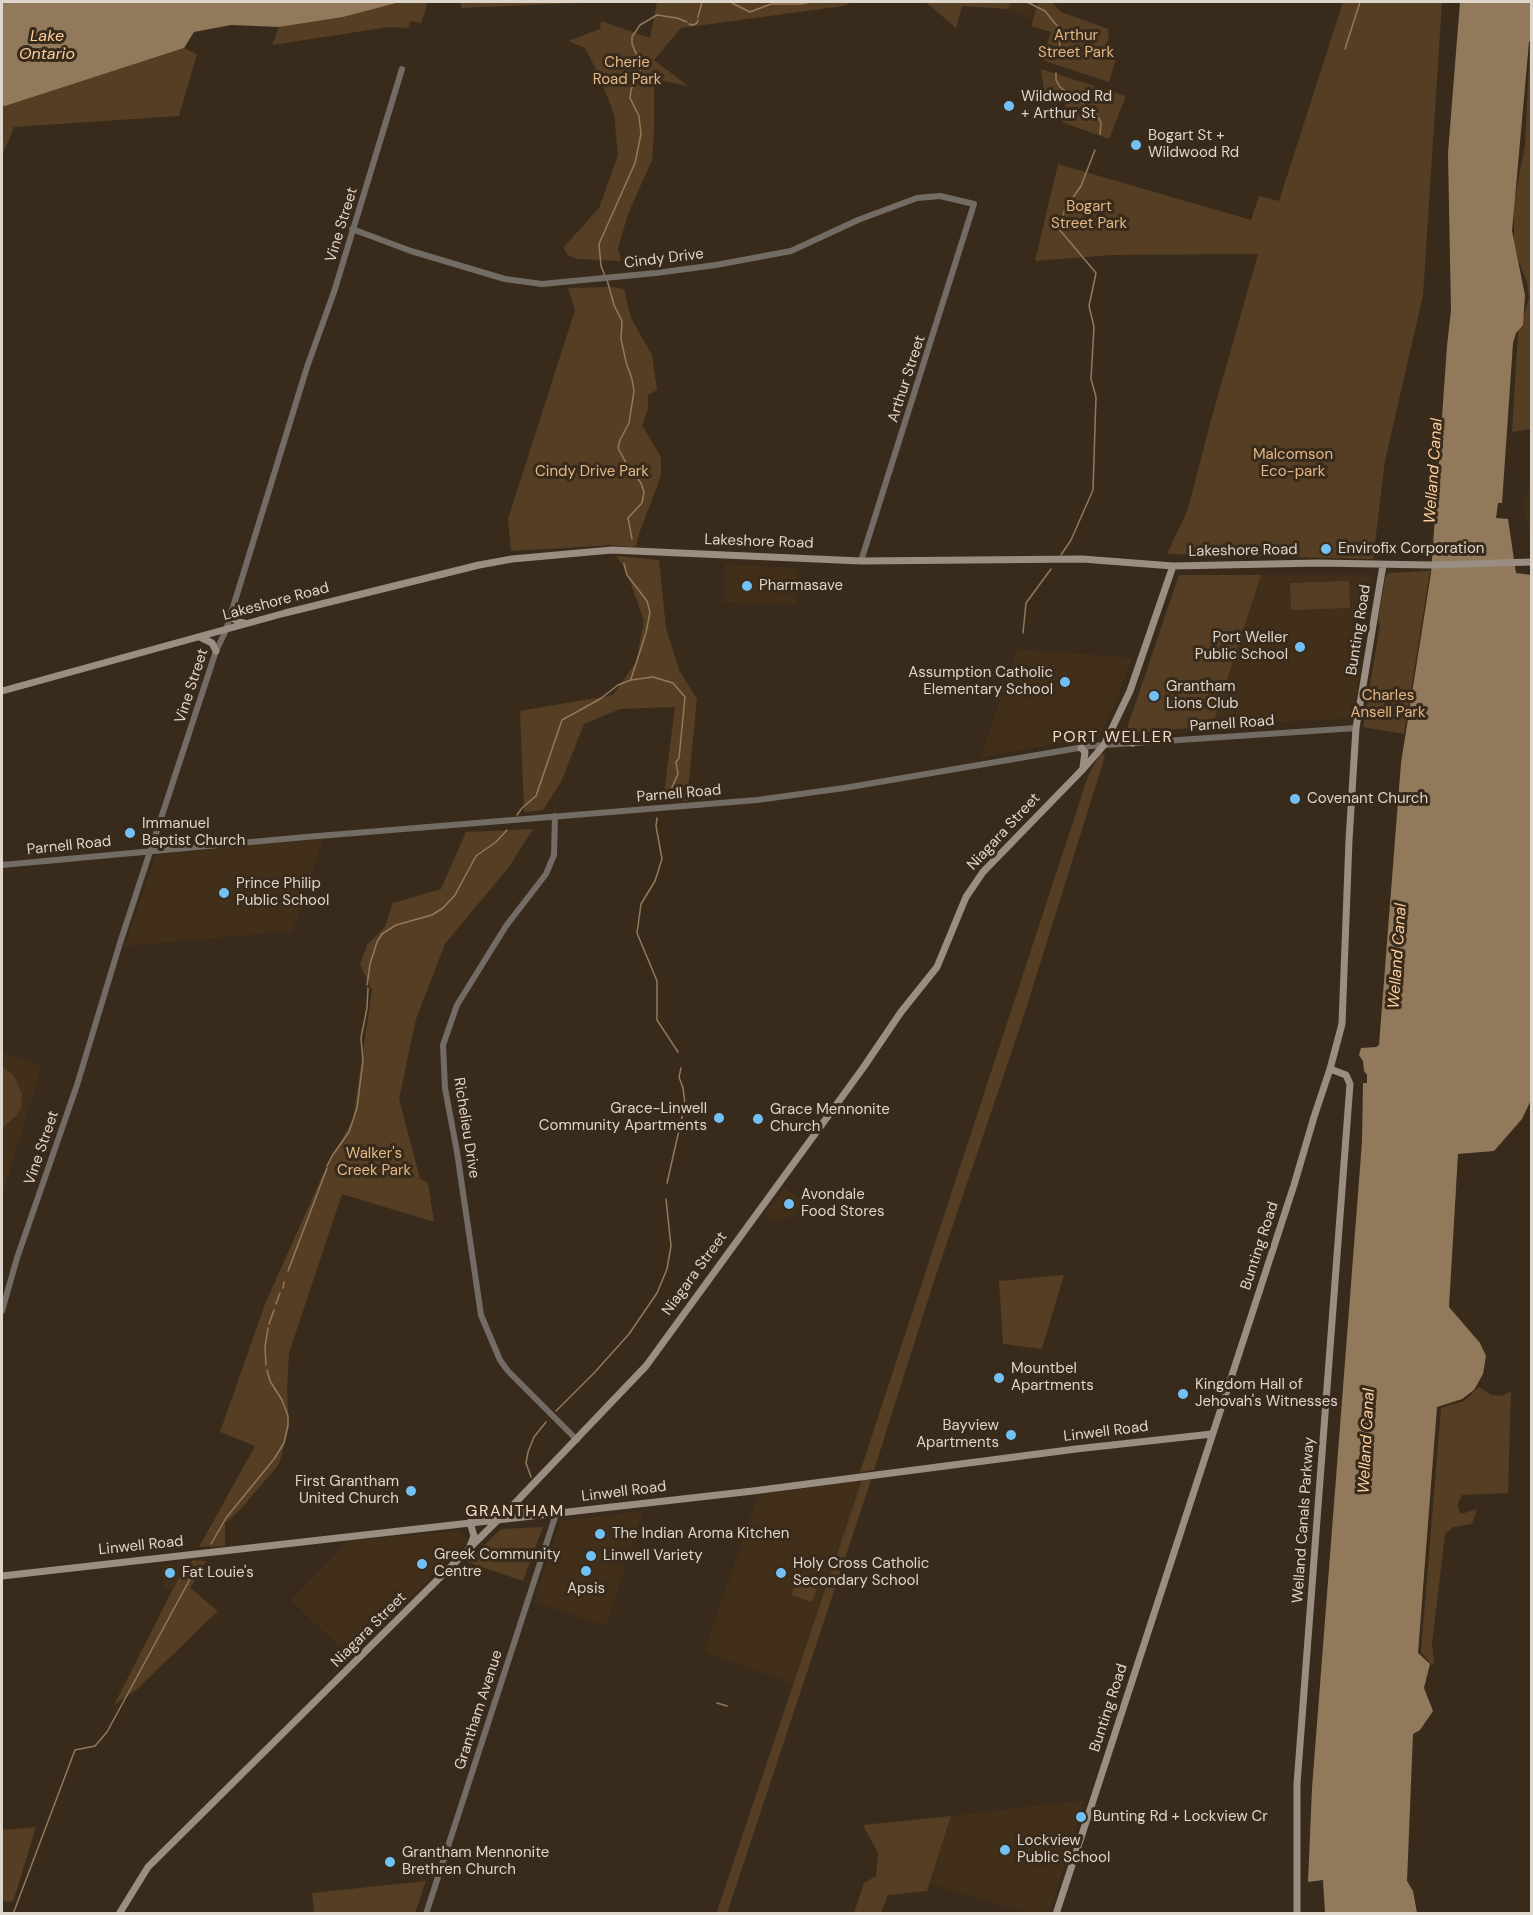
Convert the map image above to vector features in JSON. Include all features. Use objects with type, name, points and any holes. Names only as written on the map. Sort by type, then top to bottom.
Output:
[{"type":"main road","name":"Lakeshore Road","points":[[2,691],[366,592],[512,559],[612,550],[861,561],[1082,559],[1173,566],[1319,563],[1431,565],[1532,562]]},
{"type":"main road","name":"Bunting Road","points":[[1056,1914],[1330,1069],[1342,1024],[1356,728],[1383,565]]},
{"type":"main road","name":"Niagara Street","points":[[119,1914],[148,1867],[577,1440],[646,1366],[863,1068],[901,1012],[937,967],[966,897],[983,872],[1104,745],[1130,691],[1173,566]]},
{"type":"main road","points":[[1163,595],[1182,568],[1195,566]]},
{"type":"main road","points":[[232,611],[234,619],[250,623]]},
{"type":"main road","points":[[200,637],[212,643],[216,651]]},
{"type":"main road","points":[[1112,732],[1133,743]]},
{"type":"main road","points":[[1081,748],[1085,752],[1083,769]]},
{"type":"main road","name":"Welland Canals Parkway","points":[[1297,1914],[1297,1784],[1350,1084],[1346,1075],[1330,1069]]},
{"type":"main road","name":"Linwell Road","points":[[2,1576],[753,1491],[1076,1449],[1212,1434]]},
{"type":"main road","points":[[517,1500],[521,1510],[541,1515]]},
{"type":"main road","points":[[469,1548],[474,1536],[470,1522]]},
{"type":"street","name":"Vine Street","points":[[2,1311],[17,1258],[77,1085],[107,982],[150,851],[216,651],[226,630],[307,367],[334,292],[402,69]]},
{"type":"street","name":"Cindy Drive","points":[[352,229],[411,251],[495,276],[542,284],[666,272],[791,251],[858,220],[917,198],[940,196],[974,204]]},
{"type":"street","name":"Arthur Street","points":[[861,561],[974,204]]},
{"type":"street","name":"Parnell Road","points":[[2,866],[150,851],[757,800],[1104,745],[1356,728]]},
{"type":"street","name":"Richelieu Drive","points":[[555,816],[554,855],[546,874],[506,926],[457,1005],[443,1046],[445,1088],[458,1152],[481,1315],[500,1360],[508,1371],[577,1440]]},
{"type":"street","name":"Grantham Avenue","points":[[426,1914],[556,1514]]},
{"type":"shaded area","points":[[1011,2],[1036,2],[1030,19],[1008,9]]},
{"type":"shaded area","points":[[1531,479],[1531,542],[1523,505]]},
{"type":"shaded area","points":[[725,565],[797,568],[796,605],[723,602]]},
{"type":"shaded area","name":"Port Weller Public School","points":[[1261,575],[1373,575],[1353,718],[1212,726]]},
{"type":"shaded area","name":"Assumption Catholic Elementary School","points":[[1017,649],[1132,658],[1114,706],[1099,737],[981,757]]},
{"type":"shaded area","name":"Prince Philip Public School","points":[[323,839],[293,931],[125,946],[156,855]]},
{"type":"shaded area","points":[[2,1052],[42,1065],[2,1197]]},
{"type":"shaded area","points":[[785,1188],[803,1201],[791,1217],[779,1220],[763,1217]]},
{"type":"shaded area","name":"Holy Cross Catholic Secondary School","points":[[862,1480],[794,1684],[704,1652],[758,1495]]},
{"type":"shaded area","points":[[643,1511],[606,1626],[534,1602],[561,1521]]},
{"type":"shaded area","points":[[461,1531],[467,1541],[350,1657],[291,1600],[348,1541]]},
{"type":"shaded area","points":[[183,1563],[184,1569],[173,1589],[164,1587],[162,1565]]},
{"type":"shaded area","name":"Lockview Public School","points":[[1085,1800],[1049,1913],[1027,1913],[930,1884],[951,1816]]},
{"type":"green space","points":[[400,2],[428,2],[421,23],[411,21],[408,28],[389,27],[272,45],[279,27],[343,17]]},
{"type":"green space","points":[[461,2],[579,2],[579,3],[461,8]]},
{"type":"green space","name":"Cherie Road Park","points":[[657,2],[851,2],[844,6],[681,28],[654,60],[688,86],[654,79],[652,160],[628,214],[618,248],[621,261],[577,259],[567,255],[564,247],[599,208],[618,155],[614,114],[598,73],[585,48],[568,41],[600,29],[601,21],[650,38]]},
{"type":"green space","points":[[926,2],[1011,2],[1008,9],[962,6],[956,28]]},
{"type":"green space","name":"Arthur Street Park","points":[[1038,2],[1052,2],[1061,12],[1108,29],[1109,36],[1103,55],[1116,59],[1109,82],[1042,60],[1051,32],[1031,26]]},
{"type":"green space","name":"Malcomson Eco-park","points":[[1343,2],[1442,2],[1423,295],[1385,461],[1373,559],[1167,554],[1188,509],[1258,254],[1111,255],[1035,261],[1058,164],[1251,220],[1259,196],[1279,201]]},
{"type":"green space","points":[[1530,43],[1532,43],[1532,429],[1512,432],[1518,333],[1529,299],[1527,282],[1514,242],[1514,203],[1525,145]]},
{"type":"green space","points":[[184,48],[197,54],[179,116],[14,127],[2,156],[2,105],[5,106]]},
{"type":"green space","points":[[1041,69],[1126,96],[1109,139],[1062,122],[1066,102],[1044,92]]},
{"type":"green space","name":"Cindy Drive Park","points":[[613,287],[624,289],[631,318],[652,355],[657,390],[648,395],[648,409],[642,425],[661,457],[661,476],[636,546],[611,545],[511,551],[508,519],[575,310],[568,288]]},
{"type":"green space","points":[[616,556],[659,560],[666,628],[679,670],[697,699],[687,801],[663,801],[675,707],[620,709],[584,724],[561,782],[543,810],[524,812],[520,711],[613,695],[636,662],[644,621],[626,570]]},
{"type":"green space","name":"Charles Ansell Park","points":[[1430,571],[1404,734],[1363,727],[1380,625],[1378,621],[1385,579],[1388,573]]},
{"type":"green space","points":[[1179,575],[1261,575],[1212,726],[1125,734]]},
{"type":"green space","points":[[1349,581],[1350,608],[1291,610],[1290,583]]},
{"type":"green space","points":[[1101,752],[1105,756],[1024,1015],[933,1284],[874,1470],[860,1472],[1088,776]]},
{"type":"green space","name":"Walker's Creek Park","points":[[533,829],[509,867],[445,944],[416,1019],[399,1099],[420,1179],[428,1183],[434,1222],[342,1194],[289,1353],[287,1389],[289,1427],[279,1464],[241,1509],[225,1523],[225,1546],[199,1547],[255,1446],[220,1432],[265,1304],[324,1172],[353,1119],[372,990],[360,965],[367,945],[385,927],[393,903],[441,889],[466,832]]},
{"type":"green space","points":[[2,1066],[14,1076],[22,1094],[21,1108],[16,1116],[2,1128]]},
{"type":"green space","points":[[1064,1275],[1042,1349],[1003,1344],[999,1281]]},
{"type":"green space","points":[[1479,1387],[1492,1395],[1502,1396],[1511,1391],[1508,1493],[1462,1495],[1457,1506],[1461,1514],[1477,1509],[1472,1524],[1453,1527],[1445,1534],[1432,1644],[1434,1664],[1432,1665],[1421,1652],[1441,1408],[1464,1401]]},
{"type":"green space","points":[[862,1480],[871,1480],[727,1913],[716,1914]]},
{"type":"green space","points":[[543,1527],[523,1581],[467,1562],[501,1529]]},
{"type":"green space","points":[[193,1560],[206,1561],[190,1588],[218,1611],[136,1690],[114,1705],[173,1589],[184,1569]]},
{"type":"green space","points":[[796,1582],[817,1589],[812,1602],[791,1595]]},
{"type":"green space","points":[[951,1816],[927,1891],[888,1895],[881,1913],[854,1913],[864,1883],[876,1876],[878,1853],[863,1825]]},
{"type":"green space","points":[[36,1827],[13,1902],[2,1901],[2,1830]]},
{"type":"green space","points":[[426,1881],[415,1913],[314,1913],[312,1893]]},
{"type":"water","name":"Lake Ontario","points":[[2,2],[400,2],[343,17],[279,27],[231,25],[194,32],[184,48],[5,106],[2,105]]},
{"type":"water","name":"Welland Canal","points":[[1460,2],[1531,2],[1531,41],[1529,42],[1512,231],[1525,295],[1523,325],[1516,333],[1513,343],[1502,503],[1498,503],[1496,518],[1508,519],[1516,573],[1531,575],[1531,1100],[1522,1119],[1494,1151],[1458,1154],[1449,1307],[1480,1343],[1486,1356],[1483,1374],[1474,1390],[1462,1399],[1437,1407],[1418,1653],[1430,1664],[1424,1688],[1433,1711],[1420,1730],[1413,1734],[1407,1881],[1413,1891],[1417,1913],[1325,1913],[1323,1880],[1308,1882],[1312,1788],[1362,1142],[1363,1083],[1367,1083],[1363,1061],[1359,1055],[1361,1048],[1379,1045],[1401,763],[1431,573],[1451,310],[1448,153]]},
{"type":"waterway","points":[[698,17],[702,2]]},
{"type":"waterway","points":[[732,3],[750,12],[771,4],[811,2]]},
{"type":"waterway","points":[[1027,2],[1045,11],[1058,27],[1060,44],[1057,57]]},
{"type":"waterway","points":[[1345,49],[1360,2]]},
{"type":"waterway","points":[[605,276],[601,266],[599,244],[635,163],[641,134],[639,116],[630,98],[631,90],[642,67],[632,44],[632,37],[640,25],[657,15],[687,22]]},
{"type":"waterway","points":[[689,24],[693,25],[698,20]]},
{"type":"waterway","points":[[1056,73],[1056,80],[1060,87],[1096,113],[1101,123],[1100,134]]},
{"type":"waterway","points":[[1061,555],[1071,540],[1093,490],[1096,397],[1091,379],[1094,327],[1089,306],[1096,273],[1059,229],[1065,209],[1081,186],[1095,150]]},
{"type":"waterway","points":[[607,280],[614,305],[622,321],[621,339],[634,391],[629,423],[618,448],[641,483],[644,492],[642,503],[628,518],[632,539]]},
{"type":"waterway","points":[[624,564],[627,575],[647,601],[650,612],[646,633],[631,679]]},
{"type":"waterway","points":[[1023,633],[1026,603],[1051,569]]},
{"type":"waterway","points":[[517,815],[536,796],[562,720],[600,699],[618,685],[631,680],[653,677],[673,683],[685,697],[679,758],[676,762],[678,774],[669,794],[662,799]]},
{"type":"waterway","points":[[657,818],[656,826],[662,859],[655,881],[641,904],[637,933],[657,981],[657,1020],[678,1052]]},
{"type":"waterway","points":[[367,985],[370,964],[382,934],[396,925],[432,915],[443,908],[455,895],[476,856],[496,842],[507,830]]},
{"type":"waterway","points":[[327,1166],[349,1132],[357,1108],[363,1061],[361,1038],[368,988]]},
{"type":"waterway","points":[[667,1183],[685,1104],[679,1077],[681,1068]]},
{"type":"waterway","points":[[288,1271],[327,1168]]},
{"type":"waterway","points":[[556,1411],[629,1334],[657,1293],[667,1269],[671,1246],[666,1199]]},
{"type":"waterway","points":[[283,1288],[284,1282]]},
{"type":"waterway","points":[[276,1304],[280,1293]]},
{"type":"waterway","points":[[269,1324],[274,1310]]},
{"type":"waterway","points":[[266,1365],[265,1347],[268,1328]]},
{"type":"waterway","points":[[211,1544],[226,1518],[274,1459],[284,1443],[288,1416],[282,1400],[270,1381],[267,1370]]},
{"type":"waterway","points":[[531,1477],[526,1463],[528,1452],[534,1437],[546,1422]]},
{"type":"waterway","points":[[13,1914],[75,1750],[95,1746],[107,1732],[196,1568]]},
{"type":"waterway","points":[[717,1703],[727,1706]]},
{"type":"place","name":"Wildwood Rd + Arthur St","points":[[1009,106]]},
{"type":"place","name":"Bogart St + Wildwood Rd","points":[[1136,145]]},
{"type":"place","name":"Envirofix Corporation","points":[[1326,549]]},
{"type":"place","name":"Pharmasave","points":[[747,586]]},
{"type":"place","name":"Port Weller Public School","points":[[1300,647]]},
{"type":"place","name":"Assumption Catholic Elementary School","points":[[1065,682]]},
{"type":"place","name":"Grantham Lions Club","points":[[1154,696]]},
{"type":"place","name":"Covenant Church","points":[[1295,799]]},
{"type":"place","name":"Immanuel Baptist Church","points":[[130,833]]},
{"type":"place","name":"Prince Philip Public School","points":[[224,893]]},
{"type":"place","name":"Grace-Linwell Community Apartments","points":[[719,1118]]},
{"type":"place","name":"Grace Mennonite Church","points":[[758,1119]]},
{"type":"place","name":"Avondale Food Stores","points":[[789,1204]]},
{"type":"place","name":"Mountbel Apartments","points":[[999,1378]]},
{"type":"place","name":"Kingdom Hall of Jehovah's Witnesses","points":[[1183,1394]]},
{"type":"place","name":"Bayview Apartments","points":[[1011,1435]]},
{"type":"place","name":"First Grantham United Church","points":[[411,1491]]},
{"type":"place","name":"The Indian Aroma Kitchen","points":[[600,1534]]},
{"type":"place","name":"Linwell Variety","points":[[591,1556]]},
{"type":"place","name":"Greek Community Centre","points":[[422,1564]]},
{"type":"place","name":"Apsis","points":[[586,1571]]},
{"type":"place","name":"Fat Louie's","points":[[170,1573]]},
{"type":"place","name":"Holy Cross Catholic Secondary School","points":[[781,1573]]},
{"type":"place","name":"Bunting Rd + Lockview Cr","points":[[1081,1817]]},
{"type":"place","name":"Lockview Public School","points":[[1005,1850]]},
{"type":"place","name":"Grantham Mennonite Brethren Church","points":[[390,1862]]},
{"type":"district","name":"PORT WELLER","points":[[1113,738]]},
{"type":"district","name":"GRANTHAM","points":[[515,1512]]},
{"type":"park label","name":"Bogart Street Park","points":[[1089,216]]}]
